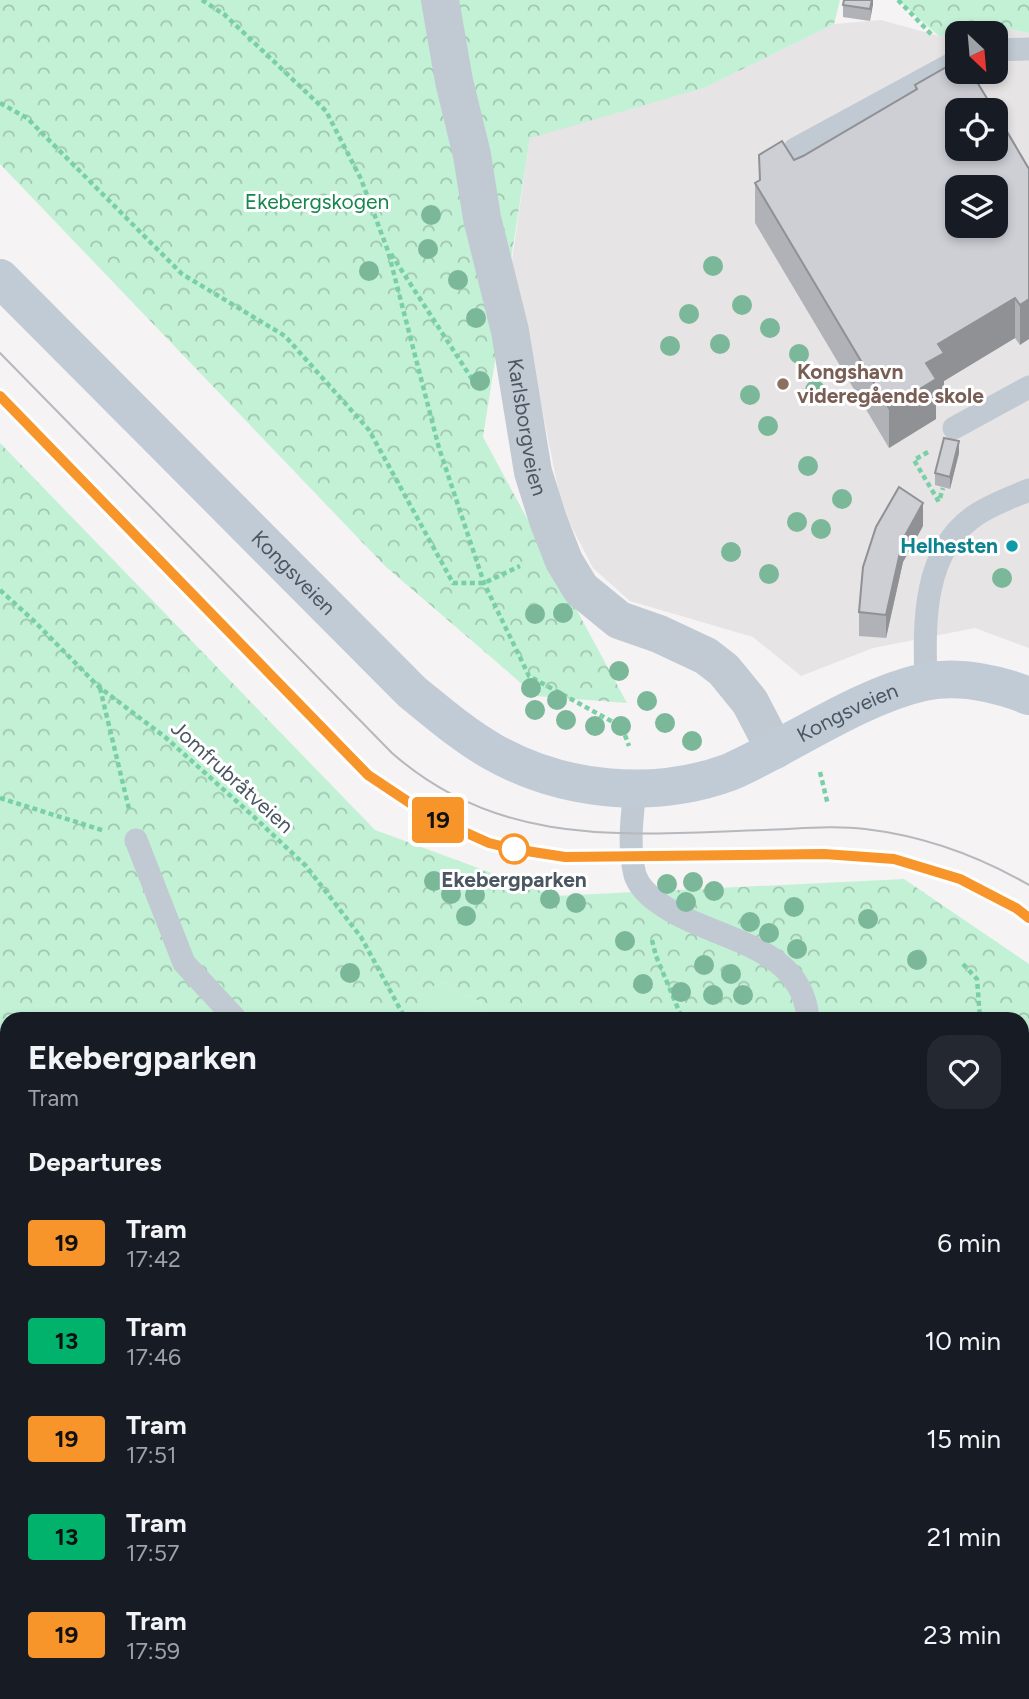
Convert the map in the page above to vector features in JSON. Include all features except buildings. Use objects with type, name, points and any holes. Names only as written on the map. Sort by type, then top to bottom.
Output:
[{"type":"main road","name":"Kongsveien","points":[[0,278],[369,650],[437,713],[469,737],[514,762],[560,778],[611,788],[671,788],[710,779],[775,750],[867,702],[926,682],[975,681],[1029,696]]},
{"type":"street","name":"Karlsborgveien","points":[[440,0],[482,218],[510,331],[533,472],[558,547],[580,589],[619,620],[659,634],[706,656],[724,670],[750,702],[775,750]]},
{"type":"lane","points":[[1008,50],[1029,49]]},
{"type":"lane","points":[[795,149],[945,67]]},
{"type":"lane","points":[[954,428],[1029,387]]},
{"type":"lane","points":[[926,682],[925,640],[929,591],[936,567],[947,546],[962,526],[978,513],[1029,490]]},
{"type":"lane","points":[[635,789],[631,833],[633,858],[636,877],[647,894],[681,918],[762,951],[782,964],[803,995],[807,1012]]},
{"type":"lane","points":[[136,840],[184,963],[229,1012]]},
{"type":"path","points":[[202,0],[225,15],[326,111],[361,179],[388,251],[439,448],[484,583],[528,677],[622,727],[633,759],[635,789]]},
{"type":"path","points":[[898,0],[940,43]]},
{"type":"path","points":[[0,103],[27,118],[183,274],[285,336],[369,430],[453,583],[484,583],[558,547]]},
{"type":"path","points":[[388,251],[472,379]]},
{"type":"path","points":[[931,487],[914,460],[932,449]]},
{"type":"path","name":"Jomfrubråtveien","points":[[0,590],[99,687],[165,737],[306,866],[361,937],[402,1012]]},
{"type":"path","points":[[99,687],[136,840]]},
{"type":"path","points":[[820,771],[828,805]]},
{"type":"path","points":[[0,798],[136,840]]},
{"type":"path","points":[[647,894],[654,949],[680,1012]]},
{"type":"path","points":[[963,964],[977,979],[980,1012]]},
{"type":"shaded area","name":"Kongshavn videregående skole","points":[[881,20],[945,35],[945,84],[1008,84],[1008,29],[1029,33],[1029,648],[975,628],[873,648],[801,676],[753,637],[630,601],[593,568],[562,508],[512,260],[530,137],[704,88],[834,24]]},
{"type":"green space","name":"Ekebergskogen","points":[[0,0],[840,0],[834,24],[704,88],[530,138],[483,437],[627,703],[536,696],[385,566],[0,164]]},
{"type":"green space","points":[[898,0],[1029,0],[1029,33],[1008,29],[1008,21],[945,21],[945,35],[939,36]]},
{"type":"green space","points":[[0,443],[375,830],[554,896],[904,879],[1029,964],[1029,1012],[483,1012],[480,1001],[461,994],[448,982],[431,987],[435,1008],[424,1012],[0,1012]]},
{"type":"green space","points":[[448,982],[461,994],[480,1001],[483,1012],[424,1012],[434,1008],[431,987]]},
{"type":"tram line","points":[[0,353],[392,753],[434,784],[478,807],[522,821],[616,833],[840,827],[887,832],[950,848],[1029,885]]},
{"type":"tram line","points":[[0,396],[368,775],[431,817],[489,843],[565,857],[824,854],[894,859],[960,879],[1016,908],[1029,918]]},
{"type":"tram line","name":"19","points":[[0,396],[368,775],[431,817],[489,843],[565,857],[824,854],[894,859],[960,879],[993,895],[1029,918]]},
{"type":"place","name":"Kongshavn videregående skole","points":[[783,384]]},
{"type":"place","name":"Helhesten","points":[[1012,546]]},
{"type":"place","name":"Ekebergparken","points":[[514,849]]}]
